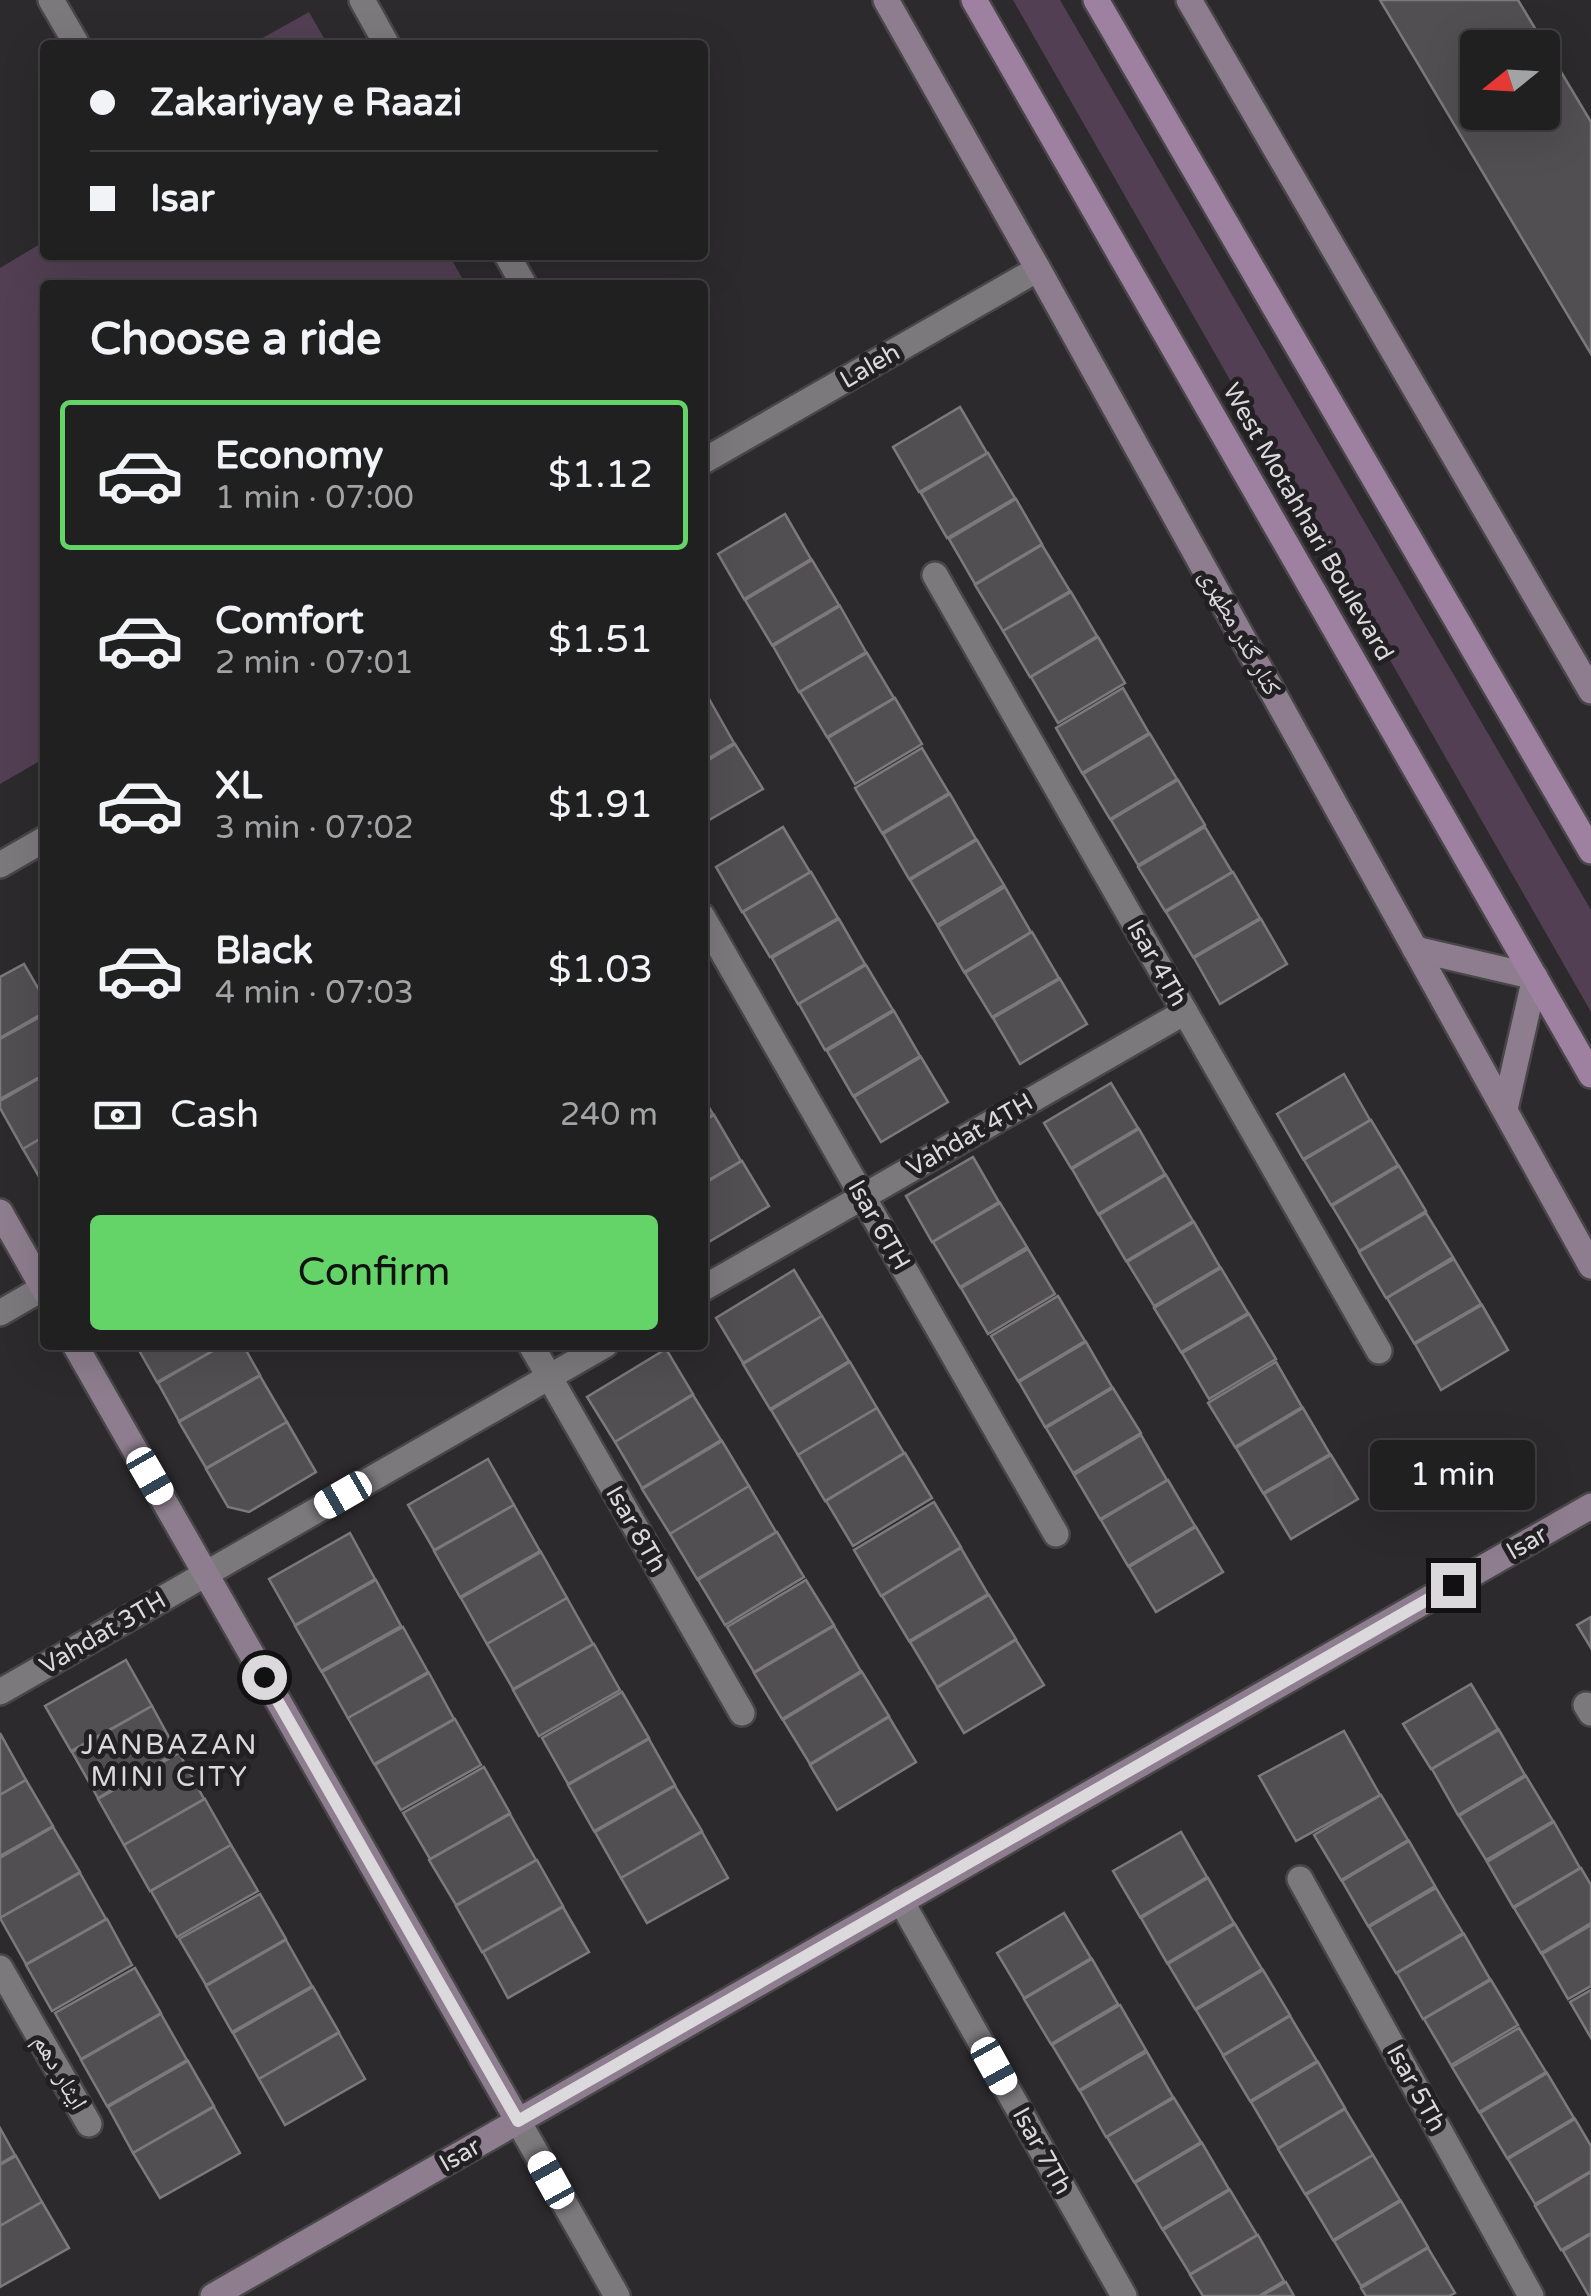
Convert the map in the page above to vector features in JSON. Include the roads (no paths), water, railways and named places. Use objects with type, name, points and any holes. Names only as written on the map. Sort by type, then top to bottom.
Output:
[{"type":"main road","name":"West Motahhari Boulevard","points":[[974,0],[1591,1075]]},
{"type":"main road","points":[[1096,0],[1591,852]]},
{"type":"street","points":[[52,0],[74,40]]},
{"type":"street","points":[[362,0],[384,40]]},
{"type":"street","name":"کنار گذر مطهری","points":[[886,0],[1591,1266]]},
{"type":"street","points":[[1189,0],[1591,691]]},
{"type":"street","name":"Laleh","points":[[708,459],[1038,269]]},
{"type":"street","name":"Isar 4Th","points":[[936,575],[1379,1351]]},
{"type":"street","points":[[0,865],[40,842]]},
{"type":"street","name":"Isar 6TH","points":[[708,926],[1056,1534]]},
{"type":"street","points":[[1415,949],[1535,977],[1505,1109]]},
{"type":"street","name":"Vahdat 4TH","points":[[708,1286],[1185,1012]]},
{"type":"street","points":[[0,1212],[40,1283]]},
{"type":"street","points":[[0,1312],[40,1292]]},
{"type":"street","points":[[79,1350],[617,2296]]},
{"type":"street","name":"Isar 8Th","points":[[534,1350],[742,1713]]},
{"type":"street","points":[[206,1574],[596,1350]]},
{"type":"street","name":"Isar","points":[[213,2296],[1591,1506]]},
{"type":"street","name":"Vahdat 3TH","points":[[0,1692],[206,1574]]},
{"type":"street","name":"Isar 5Th","points":[[1300,1879],[1531,2296]]},
{"type":"street","name":"Isar 7Th","points":[[902,1901],[1124,2296]]},
{"type":"street","name":"ایثار دهم","points":[[0,1968],[89,2124]]},
{"type":"district","name":"JANBAZAN MINI CITY","points":[[170,1761]]}]
